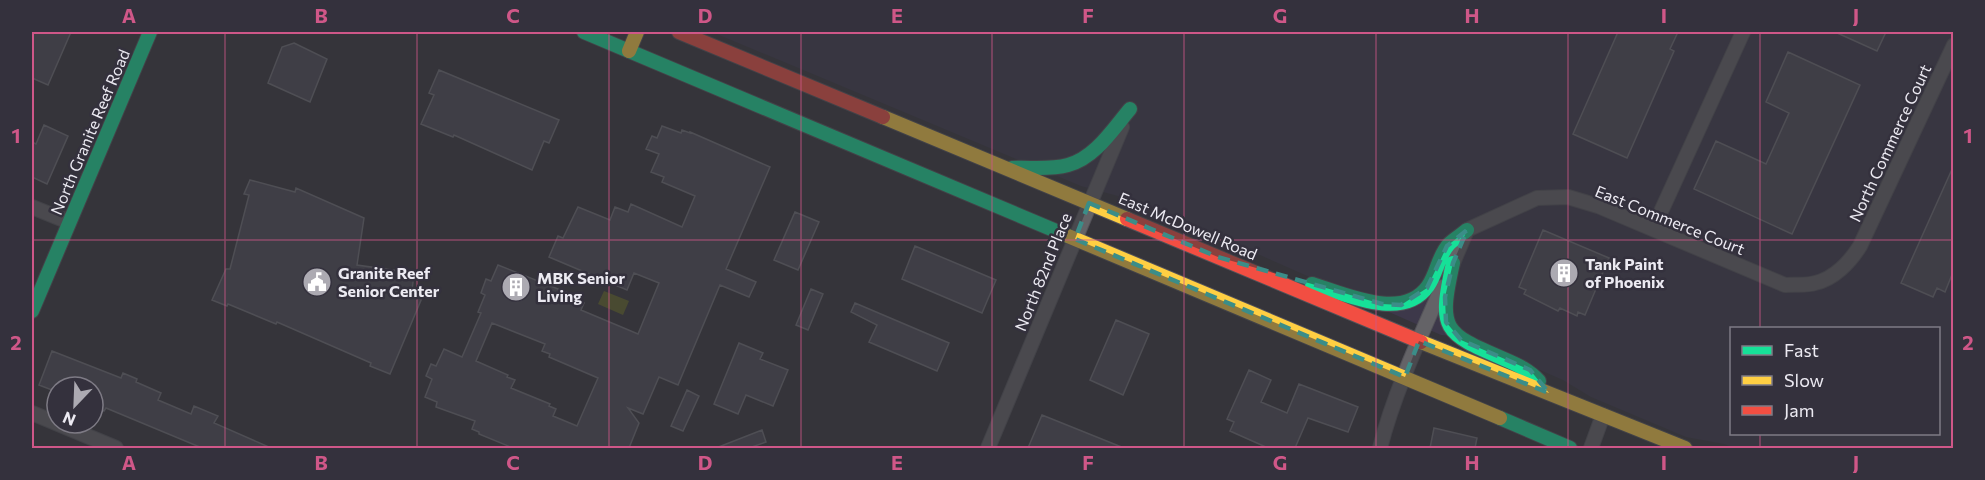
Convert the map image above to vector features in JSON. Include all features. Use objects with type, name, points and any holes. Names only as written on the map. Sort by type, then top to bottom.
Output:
[{"type":"main road","name":"North Granite Reef Road","points":[[32,311],[150,32]]},
{"type":"main road","points":[[584,32],[1570,448]]},
{"type":"main road","points":[[629,51],[638,32]]},
{"type":"main road","name":"East McDowell Road","points":[[679,32],[1419,341],[1685,448]]},
{"type":"main road","points":[[1007,169],[1066,165],[1077,162],[1094,149],[1130,109]]},
{"type":"main road","points":[[1218,257],[1382,304],[1401,304],[1414,299],[1427,288],[1447,246],[1467,230]]},
{"type":"main road","points":[[1453,263],[1444,308],[1446,322],[1452,331],[1469,344],[1530,370],[1549,393]]},
{"type":"street","points":[[1653,230],[1743,32]]},
{"type":"street","name":"North Commerce Court","points":[[1856,254],[1949,68],[1953,48]]},
{"type":"street","name":"North 82nd Place","points":[[988,448],[1130,109]]},
{"type":"street","name":"East Commerce Court","points":[[1467,230],[1538,198],[1568,198],[1598,206],[1785,285],[1816,283],[1838,272],[1856,254]]},
{"type":"street","points":[[32,207],[69,222]]},
{"type":"street","points":[[1380,448],[1385,429],[1419,341],[1467,230]]},
{"type":"street","points":[[32,413],[116,448]]},
{"type":"street","points":[[1591,448],[1603,415]]},
{"type":"highlighted area","points":[[1089,203],[1218,257],[1382,304],[1401,305],[1427,288],[1447,246],[1467,230],[1453,263],[1445,297],[1446,322],[1461,340],[1530,370],[1549,393],[1419,341],[1405,377],[1075,239]]},
{"type":"shaded area","points":[[712,32],[1953,32],[1953,440],[1950,448],[1735,448],[1686,437],[1591,397],[1563,380],[1465,337],[1441,335],[1140,202],[1081,186]]},
{"type":"shaded area","points":[[604,291],[629,301],[623,315],[598,304]]},
{"type":"building","points":[[32,32],[71,32],[48,85],[32,78]]},
{"type":"building","points":[[1618,32],[1678,32],[1670,49],[1674,51],[1627,158],[1573,134]]},
{"type":"building","points":[[1835,32],[1886,32],[1877,51]]},
{"type":"building","points":[[294,43],[327,59],[310,102],[268,83],[282,47]]},
{"type":"building","points":[[1788,52],[1860,85],[1792,234],[1694,189],[1716,141],[1766,164],[1789,113],[1766,102]]},
{"type":"building","points":[[439,70],[559,120],[549,143],[544,141],[532,170],[454,135],[453,137],[421,124],[434,95],[429,93]]},
{"type":"building","points":[[44,125],[68,136],[47,184],[32,177],[32,142],[36,144]]},
{"type":"building","name":"MBK Senior Living","points":[[662,126],[681,133],[682,130],[690,132],[770,167],[726,269],[756,282],[749,297],[720,285],[678,385],[659,377],[643,414],[628,408],[639,423],[629,448],[513,448],[479,434],[472,429],[475,421],[436,407],[437,402],[425,397],[432,379],[426,376],[431,364],[436,366],[444,349],[462,357],[481,313],[478,312],[485,295],[481,293],[486,279],[491,281],[498,265],[578,297],[577,300],[584,303],[581,310],[638,334],[659,283],[634,273],[627,290],[549,257],[558,236],[563,238],[578,207],[610,220],[615,207],[628,212],[631,204],[682,227],[695,196],[662,182],[664,177],[651,172],[659,154],[646,149],[652,136],[657,138]],"holes":[[[492,323],[545,344],[542,351],[550,354],[549,357],[598,378],[577,426],[553,416],[556,409],[549,406],[550,404],[511,388],[515,380],[507,377],[508,375],[476,361]]]},
{"type":"building","points":[[1953,167],[1953,272],[1945,292],[1937,288],[1933,297],[1901,283]]},
{"type":"building","name":"Granite Reef Senior Center","points":[[250,180],[295,192],[296,188],[364,218],[357,265],[414,273],[412,291],[424,293],[390,374],[370,366],[371,363],[277,322],[276,324],[228,304],[227,306],[212,300],[226,269],[230,269],[249,195],[244,194]]},
{"type":"building","points":[[795,212],[819,222],[798,270],[774,260]]},
{"type":"building","name":"Tank Paint of Phoenix","points":[[1543,230],[1609,258],[1585,315],[1578,312],[1577,316],[1560,308],[1558,311],[1524,294],[1526,290],[1519,287]]},
{"type":"building","points":[[915,246],[996,280],[982,313],[902,279]]},
{"type":"building","points":[[811,289],[823,294],[808,330],[796,325]]},
{"type":"building","points":[[855,303],[949,343],[937,371],[869,342],[877,325],[851,312]]},
{"type":"building","points":[[1116,320],[1149,334],[1123,395],[1090,380]]},
{"type":"building","points":[[739,343],[763,353],[760,359],[788,370],[773,406],[746,395],[738,414],[714,404]]},
{"type":"building","points":[[52,351],[121,378],[123,373],[137,379],[136,382],[161,393],[158,400],[191,414],[194,406],[218,416],[214,423],[271,448],[202,448],[105,410],[105,375],[45,375],[45,387],[39,385]]},
{"type":"building","points":[[1249,370],[1271,380],[1261,402],[1287,413],[1299,384],[1358,407],[1348,432],[1308,418],[1295,448],[1268,448],[1230,431],[1234,422],[1227,419]]},
{"type":"building","points":[[687,390],[699,396],[683,431],[671,426]]},
{"type":"building","points":[[1042,415],[1124,448],[1028,448]]},
{"type":"building","points":[[1434,428],[1477,438],[1475,448],[1430,448]]},
{"type":"building","points":[[762,430],[766,442],[749,448],[716,448]]},
{"type":"traffic: fast","points":[[32,311],[150,32]]},
{"type":"traffic: fast","points":[[584,32],[1068,236]]},
{"type":"traffic: fast","points":[[1012,168],[1054,167],[1078,161],[1103,142],[1130,109]]},
{"type":"traffic: fast","points":[[1312,284],[1357,299],[1389,304],[1404,302],[1417,297],[1428,286],[1445,249],[1467,230]]},
{"type":"traffic: fast","points":[[1453,263],[1446,303],[1446,316],[1450,326],[1457,335],[1468,342],[1519,366],[1539,381]]},
{"type":"traffic: fast","points":[[1500,418],[1570,448]]},
{"type":"traffic: slow","points":[[629,51],[637,32]]},
{"type":"traffic: slow","points":[[883,117],[1127,219]]},
{"type":"traffic: slow","points":[[1068,236],[1500,418]]},
{"type":"traffic: slow","points":[[1421,342],[1685,448]]},
{"type":"traffic: jam","points":[[679,32],[883,117]]},
{"type":"traffic: jam","points":[[1127,219],[1421,342]]},
{"type":"place","name":"Tank Paint of Phoenix","points":[[1564,273]]},
{"type":"place","name":"Granite Reef Senior Center","points":[[317,282]]},
{"type":"place","name":"MBK Senior Living","points":[[516,287]]}]
